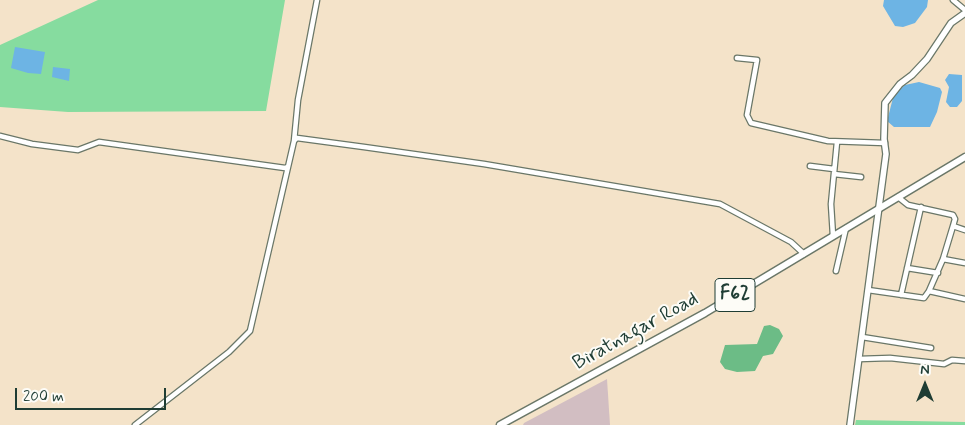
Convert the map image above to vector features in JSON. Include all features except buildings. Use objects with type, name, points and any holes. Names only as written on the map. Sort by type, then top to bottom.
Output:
[{"type":"main road","name":"Biratnagar Road","points":[[500,425],[705,313],[965,157]]},
{"type":"street","points":[[135,425],[247,337],[254,316],[294,141],[298,100],[317,0]]},
{"type":"street","points":[[850,425],[886,154],[885,103],[900,84],[912,75],[927,59],[950,23],[965,11],[953,0]]},
{"type":"street","points":[[737,58],[757,60],[747,115],[751,123],[837,142],[885,143]]},
{"type":"street","points":[[0,136],[32,144],[52,145],[78,150],[99,142],[276,167],[288,167]]},
{"type":"street","points":[[294,141],[301,138],[364,146],[711,202],[720,204],[791,242],[804,254]]},
{"type":"street","points":[[833,236],[831,204],[837,142]]},
{"type":"street","points":[[810,166],[861,177]]},
{"type":"street","points":[[868,290],[924,298],[929,292],[944,259],[955,219],[953,215],[908,205],[898,197]]},
{"type":"street","points":[[901,295],[921,207]]},
{"type":"street","points":[[953,226],[965,230]]},
{"type":"street","points":[[836,270],[846,228]]},
{"type":"street","points":[[944,259],[965,263]]},
{"type":"street","points":[[907,268],[938,273]]},
{"type":"street","points":[[929,292],[965,299]]},
{"type":"street","points":[[862,337],[930,348]]},
{"type":"street","points":[[859,359],[890,358],[944,364],[952,360],[965,361]]},
{"type":"shaded area","points":[[607,379],[610,425],[523,425],[524,423]]},
{"type":"green space","points":[[98,0],[285,0],[266,111],[68,112],[0,107],[0,45]]},
{"type":"green space","points":[[770,325],[779,329],[783,336],[773,354],[763,356],[755,371],[737,372],[725,369],[720,362],[725,345],[757,344],[764,326]]},
{"type":"green space","points":[[856,420],[965,422],[965,425],[855,425]]},
{"type":"water","points":[[884,0],[928,0],[927,7],[915,23],[903,27],[895,26],[883,6]]},
{"type":"water","points":[[15,47],[45,52],[41,74],[28,73],[11,68]]},
{"type":"water","points":[[53,67],[70,69],[69,81],[52,77]]},
{"type":"water","points":[[949,74],[962,75],[962,101],[957,107],[950,107],[946,102],[949,87],[945,80]]},
{"type":"water","points":[[919,82],[940,88],[942,92],[937,112],[930,127],[894,127],[887,121],[894,94],[905,85]]}]
